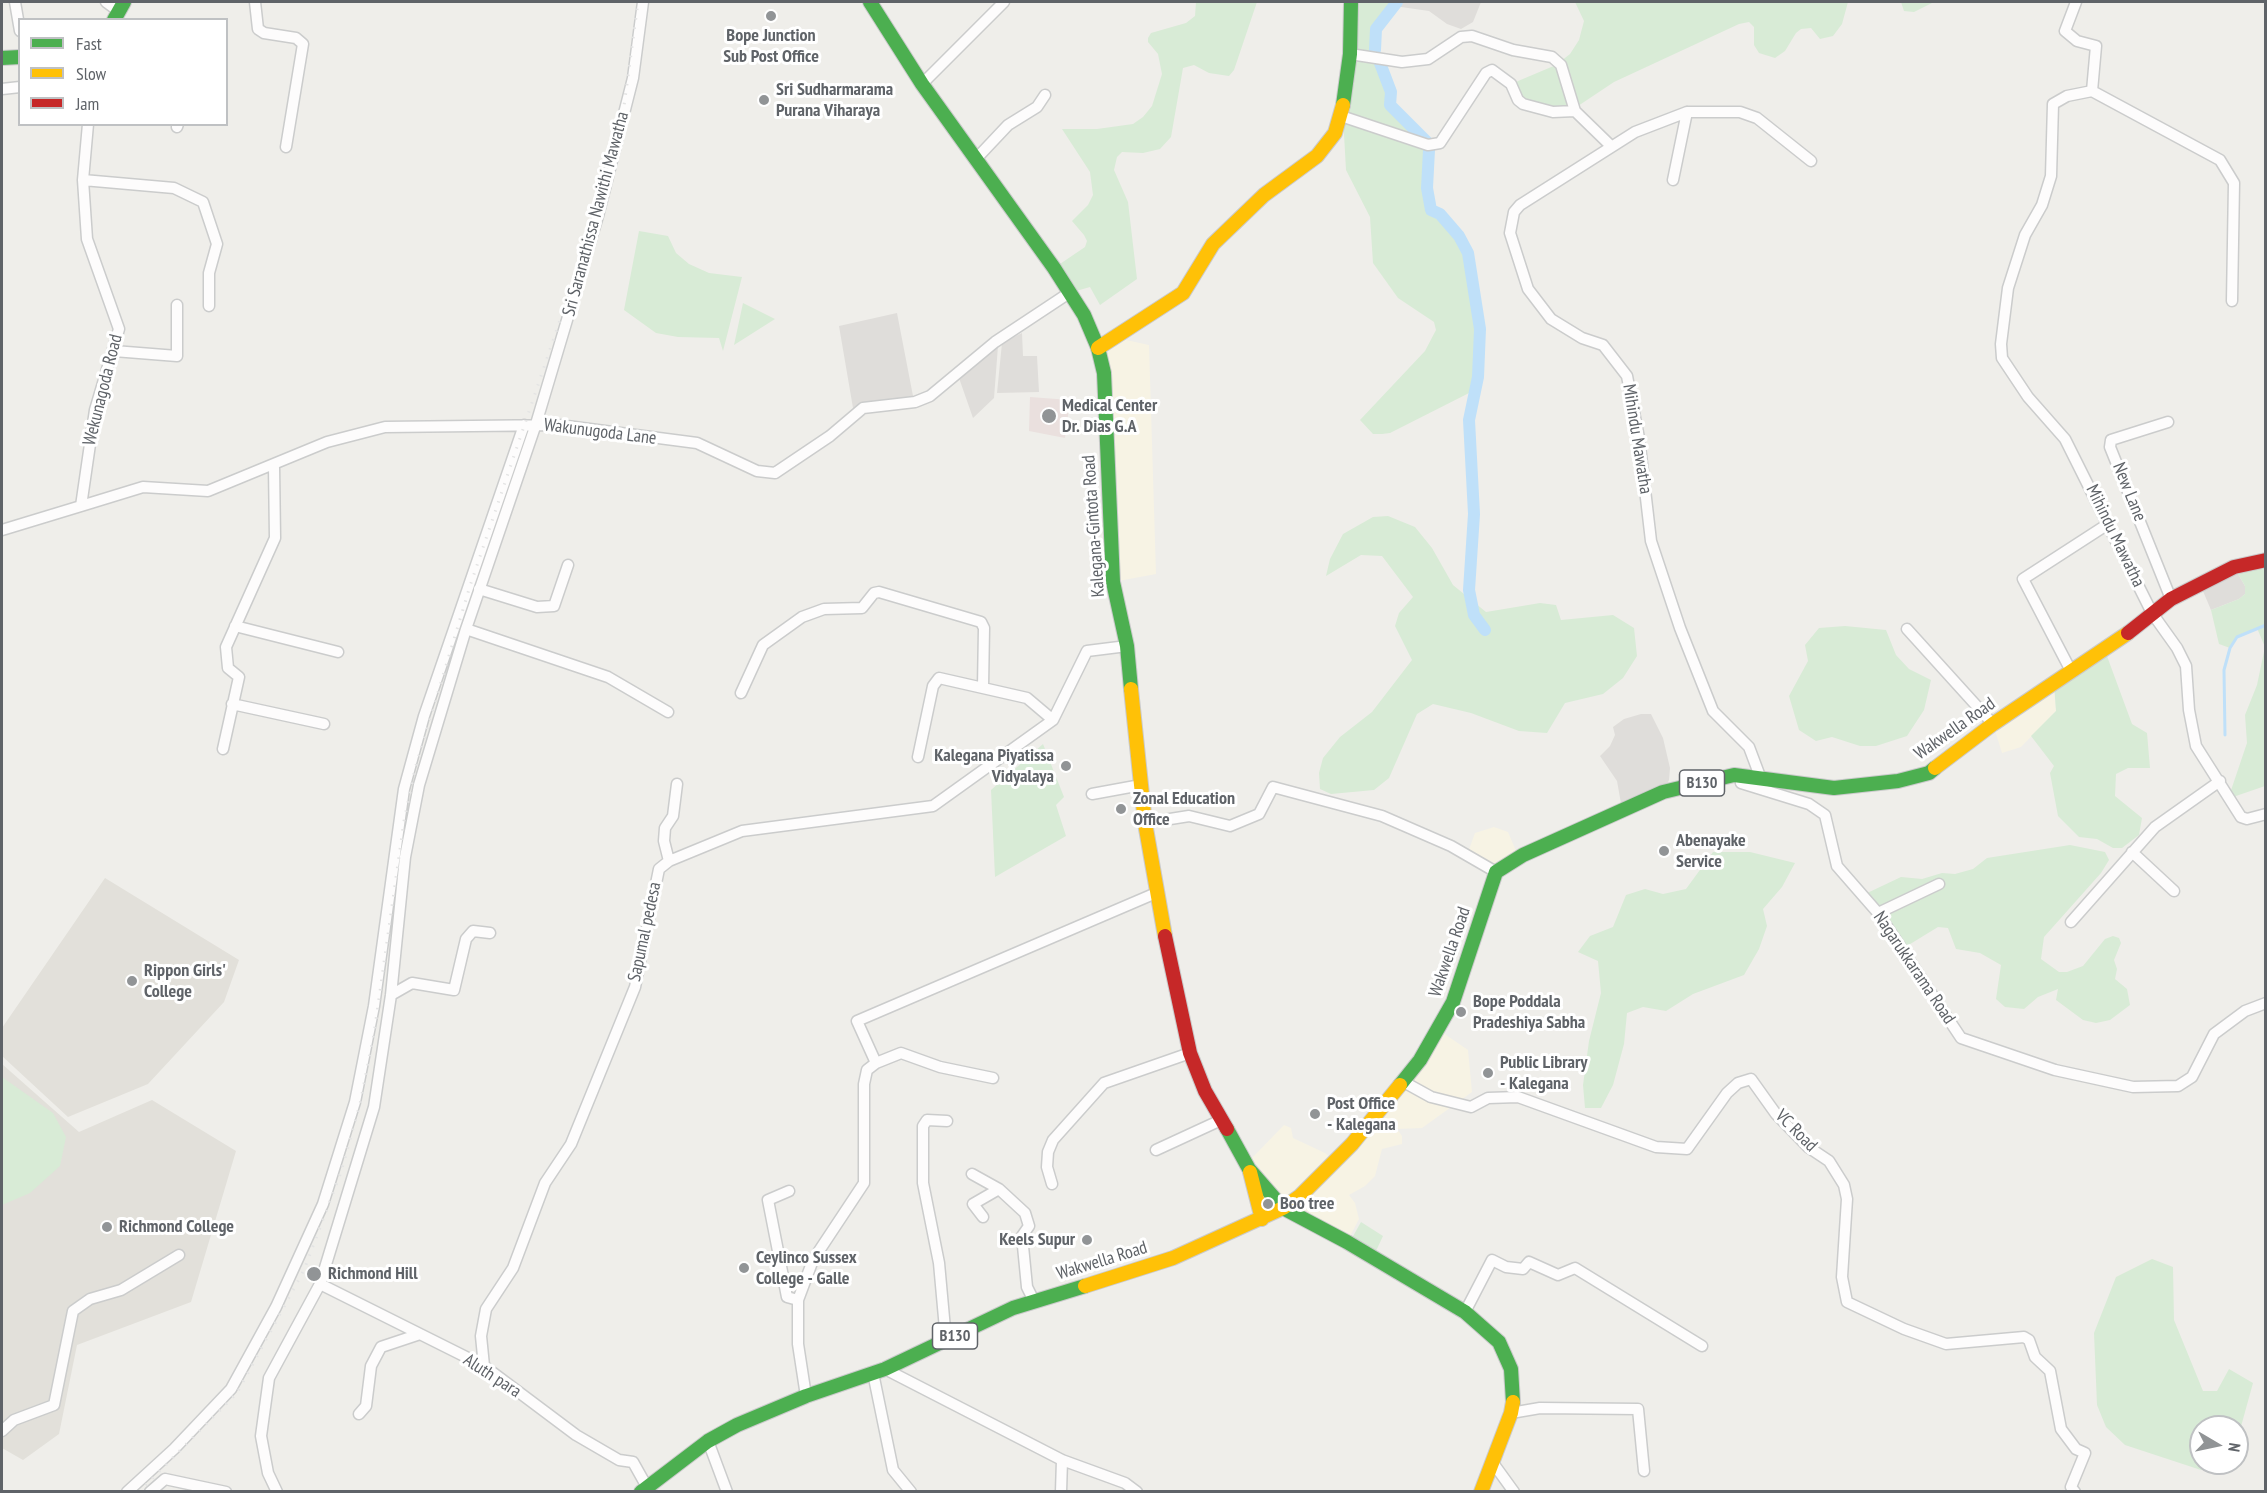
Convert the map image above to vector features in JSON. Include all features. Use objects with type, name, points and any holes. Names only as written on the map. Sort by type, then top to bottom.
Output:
[{"type":"main road","name":"Kalegana-Gintota Road","points":[[870,2],[922,84],[975,160],[1010,204],[1092,330],[1104,373],[1113,582],[1127,646],[1145,823],[1156,893],[1190,1053],[1221,1120],[1249,1169],[1283,1208]]},
{"type":"main road","points":[[1098,348],[1183,292],[1213,244],[1264,195],[1317,156],[1335,133],[1341,116],[1350,54],[1351,2]]},
{"type":"main road","points":[[2,58],[18,57]]},
{"type":"main road","name":"Wakwella Road","points":[[644,1489],[708,1441],[806,1396],[879,1371],[1034,1301],[1173,1258],[1262,1219],[1300,1196],[1352,1144],[1420,1060],[1453,1002],[1496,872],[1522,855],[1663,792],[1723,777],[1734,775],[1834,788],[1898,781],[1929,773],[1993,724],[2133,630],[2171,599],[2234,567],[2265,560]]},
{"type":"main road","name":"Kalegana-Gintota Road","points":[[1249,1169],[1262,1219]]},
{"type":"main road","points":[[1283,1208],[1347,1242],[1465,1312],[1499,1342],[1511,1369],[1514,1391],[1511,1413],[1481,1491]]},
{"type":"street","points":[[15,2],[18,19]]},
{"type":"street","points":[[255,2],[258,29],[264,33],[296,38],[303,44],[286,147]]},
{"type":"street","name":"Sri Saranathissa Nawithi Mawatha","points":[[278,1491],[268,1473],[261,1436],[269,1378],[320,1284],[374,1107],[391,995],[405,857],[419,785],[466,629],[536,424],[598,216],[633,78],[643,2]]},
{"type":"street","points":[[922,84],[1004,2]]},
{"type":"street","points":[[2076,2],[2065,32],[2077,41],[2096,46],[2091,91],[2220,160],[2231,174],[2234,183],[2232,301]]},
{"type":"street","points":[[1350,54],[1402,62],[1428,59],[1461,37],[1472,36],[1513,50],[1552,57],[1561,65],[1575,111],[1611,146]]},
{"type":"street","points":[[1341,116],[1428,145],[1440,143],[1486,73],[1492,70],[1511,84],[1518,100],[1523,104],[1553,112],[1575,111]]},
{"type":"street","points":[[2,89],[18,87]]},
{"type":"street","name":"Mihindu Mawatha","points":[[2091,91],[2067,96],[2053,104],[2049,187],[2025,235],[2008,288],[2001,344],[2002,358],[2028,397],[2066,439],[2152,613],[2177,648],[2186,666],[2189,710],[2196,746],[2241,817],[2247,819],[2265,814]]},
{"type":"street","points":[[975,160],[1008,125],[1037,107],[1045,95]]},
{"type":"street","points":[[1673,180],[1687,112]]},
{"type":"street","name":"Mihindu Mawatha","points":[[1761,779],[1749,747],[1713,711],[1680,628],[1652,541],[1639,438],[1627,376],[1603,345],[1582,338],[1551,319],[1528,289],[1510,233],[1514,212],[1520,205],[1635,132],[1687,112],[1740,112],[1757,118],[1811,161]]},
{"type":"street","name":"Wekunagoda Road","points":[[81,506],[95,410],[119,329],[87,239],[83,208],[88,126]]},
{"type":"street","points":[[84,180],[174,188],[203,202],[216,244],[209,273],[209,306]]},
{"type":"street","name":"Wakunugoda Lane","points":[[81,506],[143,487],[208,491],[274,466],[327,442],[386,427],[536,424],[697,443],[757,471],[776,473],[830,436],[863,408],[915,402],[930,396],[995,342],[1069,293]]},
{"type":"street","points":[[114,351],[177,356],[177,305]]},
{"type":"street","name":"New Lane","points":[[2168,422],[2111,440],[2110,447],[2171,599]]},
{"type":"street","points":[[127,1491],[174,1449],[231,1389],[276,1306],[323,1204],[354,1102],[374,1006],[404,789],[424,716],[524,425]]},
{"type":"street","points":[[223,749],[239,677],[228,668],[226,647],[274,538],[274,466]]},
{"type":"street","points":[[2,530],[81,506]]},
{"type":"street","points":[[2071,671],[2023,579],[2108,524]]},
{"type":"street","points":[[479,589],[537,607],[554,606],[568,565]]},
{"type":"street","points":[[741,693],[763,645],[802,618],[824,609],[862,608],[874,593],[879,592],[981,622],[984,628],[983,687]]},
{"type":"street","points":[[235,626],[338,652]]},
{"type":"street","points":[[466,629],[608,677],[668,712]]},
{"type":"street","points":[[1907,629],[1993,724]]},
{"type":"street","name":"Sapumal pedesa","points":[[484,1366],[481,1336],[486,1309],[513,1268],[545,1183],[575,1134],[635,987],[659,868],[669,861],[742,831],[933,806],[1053,720],[1088,651],[1127,646]]},
{"type":"street","points":[[918,757],[933,686],[939,678],[1027,698],[1053,720]]},
{"type":"street","points":[[232,704],[324,724]]},
{"type":"street","name":"Nagarukkarama Road","points":[[1723,777],[1809,804],[1825,815],[1836,866],[1878,913],[1960,1038],[2055,1070],[2133,1087],[2178,1086],[2192,1077],[2214,1034],[2245,1011],[2265,1003]]},
{"type":"street","points":[[2071,922],[2155,827],[2220,781]]},
{"type":"street","points":[[669,861],[664,841],[666,828],[673,816],[677,784]]},
{"type":"street","points":[[1092,794],[1141,785]]},
{"type":"street","points":[[1145,823],[1189,816],[1230,826],[1259,814],[1273,787],[1382,816],[1451,846],[1496,872]]},
{"type":"street","points":[[2132,852],[2174,891]]},
{"type":"street","points":[[1878,913],[1939,884]]},
{"type":"street","points":[[876,1063],[857,1021],[1156,893]]},
{"type":"street","points":[[391,995],[412,983],[454,990],[466,939],[473,931],[490,933]]},
{"type":"street","points":[[806,1396],[798,1344],[798,1300],[813,1260],[864,1183],[864,1084],[867,1070],[876,1063],[901,1053],[940,1066],[993,1078]]},
{"type":"street","points":[[1052,1185],[1047,1167],[1048,1152],[1053,1140],[1104,1083],[1190,1053]]},
{"type":"street","name":"VC Road","points":[[1402,1081],[1431,1097],[1471,1107],[1488,1098],[1518,1097],[1656,1148],[1687,1149],[1727,1092],[1738,1083],[1750,1078],[1776,1114],[1808,1147],[1829,1161],[1844,1185],[1847,1199],[1842,1277],[1846,1302],[1904,1329],[1946,1344],[2024,1337],[2029,1340],[2035,1357],[2050,1371],[2061,1429],[2076,1449],[2085,1453],[2071,1487],[2075,1491]]},
{"type":"street","points":[[946,1340],[939,1263],[923,1172],[923,1126],[927,1120],[947,1121]]},
{"type":"street","points":[[1156,1150],[1221,1120]]},
{"type":"street","points":[[972,1174],[999,1189],[1025,1213],[1029,1226],[1022,1236],[1027,1287],[1034,1301]]},
{"type":"street","points":[[983,1217],[973,1204],[999,1189]]},
{"type":"street","points":[[789,1191],[768,1200],[787,1297],[798,1300]]},
{"type":"street","points":[[2,1431],[14,1420],[54,1405],[73,1311],[90,1299],[121,1290],[179,1255]]},
{"type":"street","points":[[1465,1312],[1492,1260],[1506,1267],[1523,1269],[1529,1262],[1558,1275],[1575,1268],[1702,1346]]},
{"type":"street","name":"Aluth para","points":[[320,1284],[484,1366],[576,1435],[619,1460],[633,1462],[644,1489]]},
{"type":"street","points":[[359,1414],[366,1406],[370,1366],[381,1347],[420,1334]]},
{"type":"street","points":[[879,1371],[1062,1460],[1125,1484],[1137,1491]]},
{"type":"street","points":[[879,1371],[894,1470],[911,1491]]},
{"type":"street","points":[[1511,1413],[1540,1408],[1638,1409],[1644,1471]]},
{"type":"street","points":[[708,1441],[727,1491]]},
{"type":"street","points":[[1061,1491],[1062,1460]]},
{"type":"street","points":[[1493,1463],[1514,1491]]},
{"type":"street","points":[[150,1491],[165,1479],[226,1491]]},
{"type":"shaded area","points":[[1397,2],[1481,2],[1473,22],[1461,29],[1447,24],[1429,11],[1394,6]]},
{"type":"shaded area","points":[[897,313],[913,396],[853,408],[839,326]]},
{"type":"shaded area","points":[[1022,333],[1023,356],[1037,356],[1039,392],[997,393],[1002,343]]},
{"type":"shaded area","points":[[1113,337],[1149,345],[1156,574],[1113,582],[1098,348]]},
{"type":"shaded area","points":[[998,346],[994,398],[973,418],[959,378]]},
{"type":"shaded area","name":"Medical Center Dr. Dias G.A","points":[[1030,397],[1070,400],[1065,438],[1029,431]]},
{"type":"shaded area","points":[[2234,567],[2245,586],[2245,594],[2239,599],[2211,610],[2200,584]]},
{"type":"shaded area","points":[[2054,684],[2056,711],[2021,747],[2002,753],[1993,724]]},
{"type":"shaded area","points":[[1641,714],[1651,714],[1663,738],[1670,768],[1669,780],[1663,792],[1622,809],[1617,781],[1600,756],[1610,746],[1615,735],[1613,727],[1624,719]]},
{"type":"shaded area","points":[[1494,827],[1508,832],[1519,858],[1496,872],[1467,855],[1475,833]]},
{"type":"shaded area","name":"Rippon Girls' College","points":[[105,878],[239,960],[224,1002],[148,1084],[68,1117],[2,1056],[2,1028]]},
{"type":"shaded area","points":[[1439,1028],[1468,1050],[1472,1092],[1422,1128],[1397,1129],[1402,1136],[1402,1144],[1382,1149],[1375,1176],[1365,1186],[1349,1195],[1355,1203],[1359,1219],[1347,1242],[1278,1193],[1252,1158],[1284,1125],[1291,1128],[1293,1138],[1325,1153],[1335,1161]]},
{"type":"shaded area","name":"Richmond College","points":[[2,1064],[79,1132],[152,1100],[236,1151],[191,1302],[77,1345],[59,1434],[23,1460],[2,1448]]},
{"type":"green space","points":[[1196,2],[1257,2],[1234,70],[1229,76],[1209,73],[1194,65],[1183,68],[1171,137],[1160,149],[1143,153],[1122,152],[1117,157],[1114,170],[1128,202],[1137,279],[1100,305],[1090,287],[1069,293],[1054,268],[1085,247],[1087,241],[1084,235],[1072,221],[1088,205],[1093,195],[1090,172],[1062,129],[1097,129],[1133,124],[1143,117],[1152,106],[1162,74],[1158,54],[1148,42],[1148,38],[1151,33],[1186,23],[1195,16]]},
{"type":"green space","points":[[1353,2],[1397,2],[1376,29],[1374,38],[1376,48],[1388,71],[1390,105],[1406,124],[1429,144],[1427,188],[1431,210],[1440,214],[1459,236],[1468,253],[1480,329],[1475,390],[1390,433],[1382,434],[1373,434],[1360,420],[1425,351],[1436,330],[1434,322],[1398,298],[1373,263],[1370,217],[1346,170],[1343,116]]},
{"type":"green space","points":[[1575,2],[1848,2],[1842,24],[1833,36],[1820,39],[1811,28],[1801,29],[1785,51],[1775,58],[1759,53],[1754,45],[1754,27],[1749,22],[1739,24],[1614,82],[1572,110],[1523,104],[1511,84],[1556,65],[1570,54],[1579,40],[1584,21]]},
{"type":"green space","points":[[1901,2],[1934,2],[1914,12],[1904,11]]},
{"type":"green space","points":[[639,231],[668,236],[676,253],[689,264],[709,273],[742,277],[723,351],[719,338],[678,337],[656,333],[624,310]]},
{"type":"green space","points":[[743,303],[775,319],[734,345]]},
{"type":"green space","points":[[1388,516],[1415,527],[1432,548],[1453,585],[1486,612],[1540,603],[1556,605],[1561,620],[1613,615],[1634,628],[1637,656],[1623,678],[1603,694],[1565,703],[1547,733],[1519,731],[1471,713],[1433,704],[1417,714],[1389,778],[1374,790],[1331,794],[1320,789],[1319,773],[1323,758],[1340,737],[1372,712],[1412,660],[1395,626],[1399,613],[1413,597],[1382,556],[1361,555],[1326,576],[1330,559],[1343,534],[1373,517]]},
{"type":"green space","points":[[2263,561],[2266,572],[2265,786],[2236,796],[2226,805],[2247,743],[2245,715],[2257,685],[2265,647],[2257,628],[2237,637],[2230,648],[2219,644],[2211,610],[2239,599],[2245,594],[2245,586],[2234,567]]},
{"type":"green space","points":[[1845,626],[1886,630],[1896,655],[1909,669],[1931,680],[1924,710],[1907,736],[1876,746],[1860,746],[1832,737],[1816,741],[1799,730],[1789,696],[1808,661],[1805,645],[1819,628]]},
{"type":"green space","points":[[2104,648],[2132,724],[2147,733],[2150,768],[2128,768],[2116,774],[2115,796],[2142,818],[2139,835],[2122,848],[2113,848],[2097,839],[2079,837],[2058,816],[2050,773],[2054,766],[2031,736],[2056,711],[2054,684]]},
{"type":"green space","points":[[1043,744],[1064,797],[1056,805],[1066,836],[995,877],[991,790]]},
{"type":"green space","points":[[2070,845],[2105,852],[2109,860],[2101,873],[2044,937],[2041,959],[2059,972],[2067,972],[2083,966],[2105,939],[2113,936],[2119,938],[2121,943],[2114,960],[2117,969],[2115,979],[2127,989],[2130,1005],[2110,1020],[2096,1023],[2083,1020],[2056,1000],[2058,989],[2038,997],[2024,1009],[2005,1007],[1996,999],[2001,965],[1980,953],[1956,949],[1948,928],[1938,927],[1902,949],[1863,895],[1901,877],[1922,879],[1942,873],[1955,874],[1973,869],[1987,858]]},
{"type":"green space","points":[[1713,852],[1750,852],[1795,863],[1782,887],[1763,909],[1767,926],[1759,949],[1744,975],[1693,994],[1666,1011],[1643,1007],[1627,1013],[1624,1044],[1613,1085],[1601,1108],[1585,1108],[1583,1085],[1589,1041],[1601,993],[1598,961],[1578,952],[1590,936],[1613,927],[1626,895],[1645,889],[1663,894],[1686,889]]},
{"type":"green space","points":[[2,1077],[53,1113],[66,1137],[60,1166],[30,1193],[2,1205]]},
{"type":"green space","points":[[1361,1222],[1383,1236],[1376,1251],[1352,1238]]},
{"type":"green space","points":[[2152,1259],[2173,1267],[2174,1320],[2203,1391],[2217,1391],[2229,1369],[2253,1383],[2244,1415],[2189,1415],[2189,1466],[2125,1445],[2106,1427],[2097,1405],[2094,1333],[2116,1277]]},
{"type":"waterway","points":[[1375,50],[1376,29],[1397,2]]},
{"type":"waterway","points":[[1380,63],[1391,92],[1390,105],[1428,143]]},
{"type":"waterway","points":[[1429,150],[1427,188],[1431,210],[1440,214],[1459,236],[1468,253],[1480,329],[1478,377],[1469,420],[1474,514],[1469,590],[1474,615],[1485,630]]},
{"type":"waterway","points":[[2225,735],[2224,670],[2230,648],[2237,637],[2266,625]]},
{"type":"railway","points":[[139,1492],[237,1393],[304,1270],[341,1172],[360,1104],[374,1034],[404,821],[415,769],[470,586],[584,249],[624,106],[638,2]]},
{"type":"traffic: fast","points":[[115,18],[124,2]]},
{"type":"traffic: fast","points":[[870,2],[922,84],[1054,268],[1084,315],[1098,348],[1104,373],[1113,582],[1127,646],[1131,689]]},
{"type":"traffic: fast","points":[[1343,105],[1350,54],[1351,2]]},
{"type":"traffic: fast","points":[[2,58],[18,57]]},
{"type":"traffic: fast","points":[[1400,1085],[1420,1060],[1453,1002],[1496,872],[1523,855],[1663,792],[1734,775],[1834,788],[1898,781],[1929,773],[1935,768]]},
{"type":"traffic: fast","points":[[1227,1129],[1249,1169],[1283,1208],[1347,1242],[1465,1312],[1499,1342],[1511,1369],[1513,1402]]},
{"type":"traffic: fast","points":[[641,1492],[708,1441],[737,1425],[806,1396],[885,1369],[1013,1308],[1085,1286]]},
{"type":"traffic: slow","points":[[1098,348],[1183,293],[1213,244],[1264,195],[1317,156],[1335,133],[1343,105]]},
{"type":"traffic: slow","points":[[1935,768],[1993,724],[2128,633]]},
{"type":"traffic: slow","points":[[1131,689],[1145,823],[1165,936]]},
{"type":"traffic: slow","points":[[1085,1286],[1173,1258],[1283,1208],[1300,1196],[1352,1144],[1400,1085]]},
{"type":"traffic: slow","points":[[1250,1172],[1262,1219]]},
{"type":"traffic: slow","points":[[1481,1492],[1511,1413],[1513,1402]]},
{"type":"traffic: jam","points":[[2128,633],[2171,599],[2234,567],[2266,560]]},
{"type":"traffic: jam","points":[[1165,936],[1190,1053],[1205,1091],[1227,1129]]},
{"type":"place","name":"Bope Junction Sub Post Office","points":[[771,16]]},
{"type":"place","name":"Sri Sudharmarama Purana Viharaya","points":[[764,100]]},
{"type":"place","name":"Medical Center Dr. Dias G.A","points":[[1049,416]]},
{"type":"place","name":"Kalegana Piyatissa Vidyalaya","points":[[1066,766]]},
{"type":"place","name":"Zonal Education Office","points":[[1121,809]]},
{"type":"place","name":"Abenayake Service","points":[[1664,851]]},
{"type":"place","name":"Rippon Girls' College","points":[[132,981]]},
{"type":"place","name":"Bope Poddala Pradeshiya Sabha","points":[[1461,1012]]},
{"type":"place","name":"Public Library - Kalegana","points":[[1488,1073]]},
{"type":"place","name":"Post Office - Kalegana","points":[[1315,1114]]},
{"type":"place","name":"Boo tree","points":[[1268,1204]]},
{"type":"place","name":"Richmond College","points":[[107,1227]]},
{"type":"place","name":"Keels Supur","points":[[1087,1240]]},
{"type":"place","name":"Ceylinco Sussex College - Galle","points":[[744,1268]]},
{"type":"place","name":"Richmond Hill","points":[[314,1274]]}]
